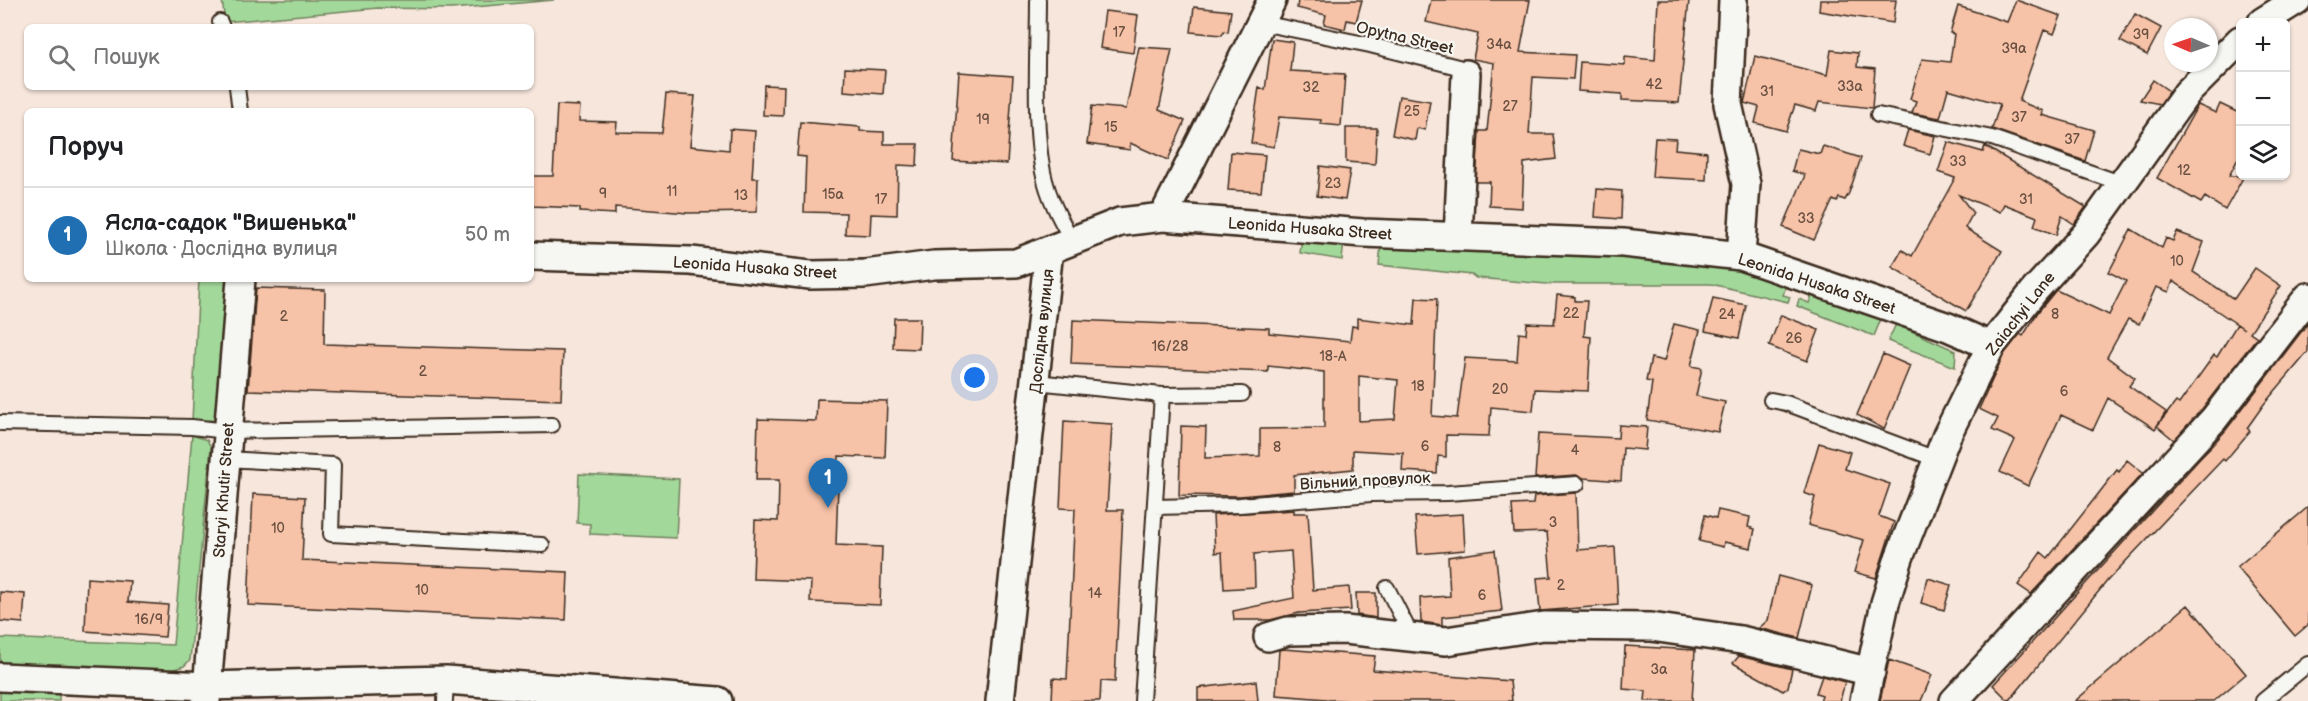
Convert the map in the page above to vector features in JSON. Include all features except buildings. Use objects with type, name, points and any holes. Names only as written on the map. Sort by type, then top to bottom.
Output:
[{"type":"street","points":[[1733,0],[1728,104],[1746,184],[1741,256]]},
{"type":"street","points":[[2268,18],[2296,0]]},
{"type":"street","points":[[1061,245],[1120,222],[1163,217],[1267,12]]},
{"type":"street","name":"Zaiachyi Lane","points":[[1864,701],[1891,580],[1936,459],[1991,346],[2035,290],[2086,234],[2187,93],[2236,45]]},
{"type":"street","points":[[1458,236],[1466,74]]},
{"type":"street","name":"Leonida Husaka Street","points":[[1163,217],[1364,233],[1623,243],[1741,256],[1948,327],[1991,346]]},
{"type":"street","name":"Leonida Husaka Street","points":[[534,256],[691,261],[818,275],[865,274],[934,265],[1016,263],[1061,245]]},
{"type":"street","name":"Дослідна вулиця","points":[[1000,701],[1036,382],[1061,245]]},
{"type":"street","name":"Staryi Khutir Street","points":[[207,693],[241,282]]},
{"type":"street","points":[[1954,701],[2214,419],[2308,297]]},
{"type":"street","points":[[1268,637],[1288,631],[1335,630],[1371,631],[1446,641],[1563,626],[1651,627],[1741,640],[1871,672]]},
{"type":"street","points":[[0,677],[207,693],[446,691],[718,701]]},
{"type":"lane","points":[[1038,0],[1039,143],[1043,172],[1056,212],[1061,245]]},
{"type":"lane","name":"Opytna Street","points":[[1267,12],[1462,68],[1466,74]]},
{"type":"lane","points":[[237,90],[240,108]]},
{"type":"lane","points":[[1878,115],[1992,138],[2124,184]]},
{"type":"lane","points":[[1036,382],[1162,395],[1242,394]]},
{"type":"lane","points":[[1142,701],[1162,395]]},
{"type":"lane","points":[[1771,400],[1786,403],[1936,459]]},
{"type":"lane","points":[[0,423],[227,431],[552,425]]},
{"type":"lane","points":[[225,459],[333,465],[331,534],[542,545]]},
{"type":"lane","name":"Вільний провулок","points":[[1155,507],[1240,505],[1351,496],[1448,493],[1577,484]]},
{"type":"lane","points":[[1387,588],[1412,638]]},
{"type":"lane","points":[[2263,701],[2308,664]]},
{"type":"green space","points":[[222,0],[554,0],[451,9],[378,8],[225,22]]},
{"type":"green space","points":[[1302,238],[1344,241],[1342,260],[1300,253]]},
{"type":"green space","points":[[1381,245],[1628,253],[1733,267],[1787,283],[1783,295],[1790,297],[1788,302],[1711,284],[1547,284],[1476,278],[1472,275],[1379,265]]},
{"type":"green space","points":[[199,282],[229,282],[215,420],[192,421]]},
{"type":"green space","points":[[1817,294],[1881,319],[1874,336],[1797,306],[1799,299],[1809,303],[1812,295]]},
{"type":"green space","points":[[1896,324],[1956,351],[1955,367],[1888,341]]},
{"type":"green space","points":[[192,435],[207,440],[211,447],[190,660],[184,666],[165,672],[0,668],[0,638],[173,645]]},
{"type":"green space","points":[[579,474],[679,479],[676,538],[590,534],[590,524],[577,523]]},
{"type":"green space","points":[[0,682],[59,692],[59,701],[0,701]]},
{"type":"place","name":"Ясла-садок \"Вишенька\"","points":[[828,508]]}]
